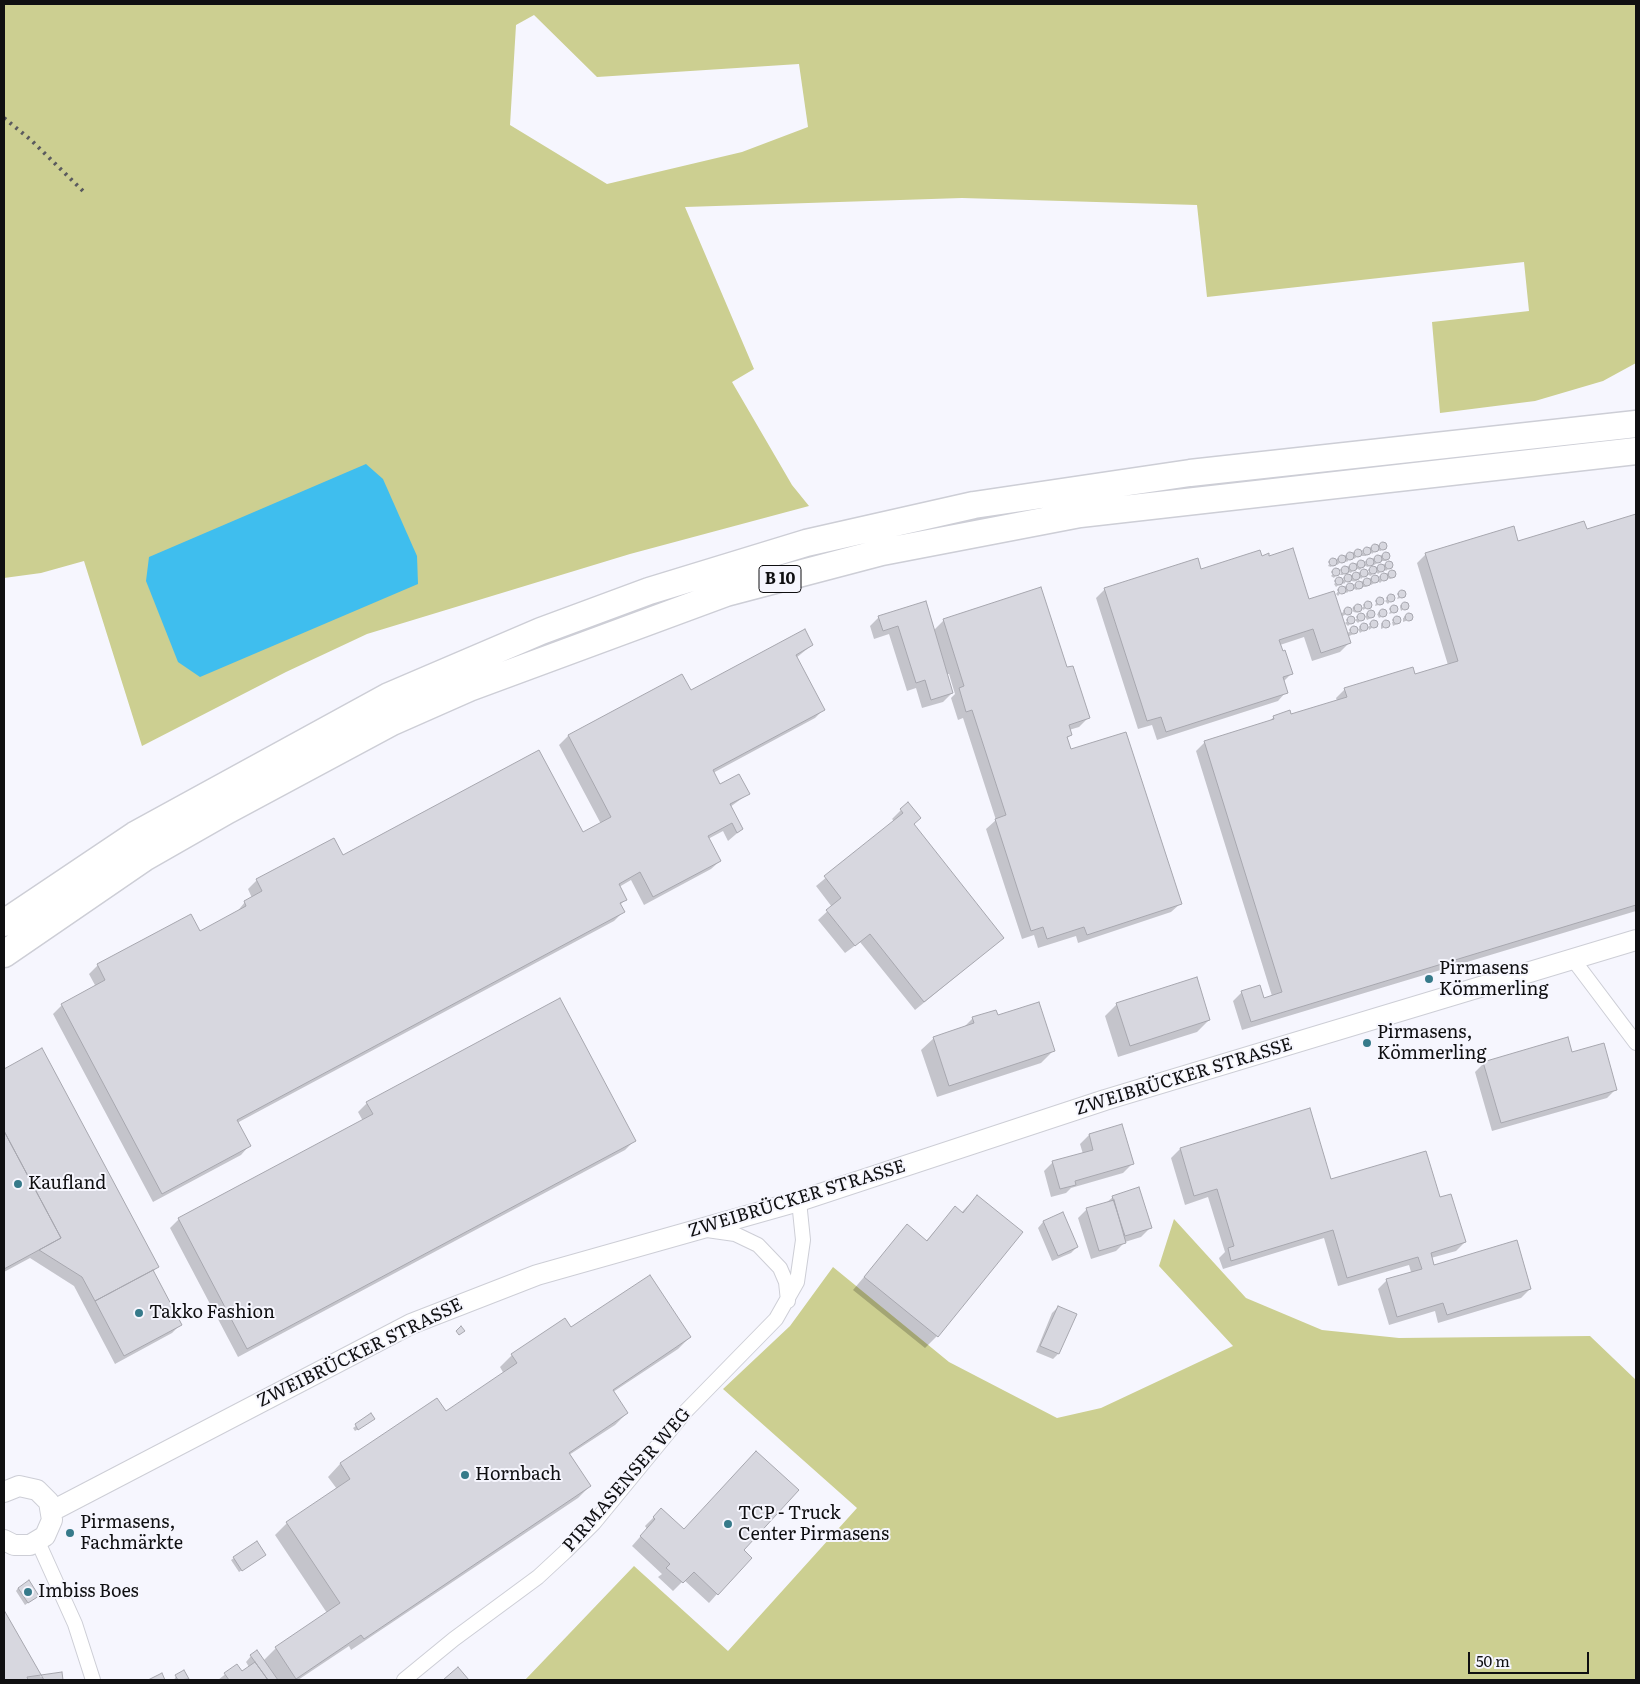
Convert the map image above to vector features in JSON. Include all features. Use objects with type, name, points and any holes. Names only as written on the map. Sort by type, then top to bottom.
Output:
[{"type":"highway","name":"B 10","points":[[4,923],[135,834],[389,696],[541,631],[649,591],[704,574],[806,544],[974,505],[1190,473],[1636,424]]},
{"type":"highway","name":"B 10","points":[[4,954],[144,858],[228,810],[392,722],[469,688],[726,593],[882,552],[1080,514],[1636,451]]},
{"type":"street","name":"ZWEIBRÜCKER STRASSE","points":[[52,1511],[411,1324],[537,1275],[799,1201],[1105,1100],[1636,940]]},
{"type":"street","points":[[1572,958],[1636,1044]]},
{"type":"street","name":"PIRMASENSER WEG","points":[[404,1680],[459,1635],[538,1577],[594,1524],[686,1411],[776,1320],[798,1282],[803,1240],[799,1201]]},
{"type":"street","points":[[702,1229],[735,1234],[758,1245],[780,1268],[786,1282],[788,1301]]},
{"type":"street","points":[[4,1492],[20,1486],[37,1490],[44,1495],[52,1511],[50,1529],[38,1542],[22,1546],[4,1540]]},
{"type":"street","points":[[38,1542],[83,1644],[93,1680]]},
{"type":"green space","points":[[4,4],[1636,4],[1636,363],[1603,381],[1535,401],[1440,413],[1432,322],[1529,311],[1524,262],[1207,297],[1197,205],[962,198],[685,207],[754,369],[732,382],[792,485],[809,506],[630,554],[367,634],[286,672],[142,746],[84,561],[41,573],[4,578]],"holes":[[[534,15],[597,77],[799,64],[808,127],[742,152],[607,184],[510,125],[516,25]]]},
{"type":"green space","points":[[1174,1219],[1246,1298],[1322,1330],[1399,1338],[1590,1336],[1636,1380],[1636,1680],[525,1680],[634,1566],[728,1651],[857,1508],[723,1389],[790,1326],[833,1267],[949,1362],[1057,1418],[1101,1408],[1233,1346],[1159,1266]]},
{"type":"water","points":[[366,464],[383,479],[417,556],[418,584],[200,677],[178,662],[146,581],[149,557]]},
{"type":"building","points":[[1636,514],[1636,905],[1251,1022],[1241,991],[1260,985],[1264,998],[1282,992],[1204,741],[1274,719],[1273,716],[1290,710],[1291,714],[1347,697],[1344,688],[1413,667],[1415,674],[1458,661],[1425,553],[1514,526],[1518,541],[1584,521],[1587,529]]},
{"type":"building","points":[[1383,542],[1387,546],[1383,550],[1379,546]]},
{"type":"building","points":[[1375,544],[1379,548],[1375,552],[1371,548]]},
{"type":"building","points":[[1367,547],[1371,551],[1367,555],[1363,551]]},
{"type":"building","points":[[1293,548],[1309,599],[1334,591],[1351,643],[1321,653],[1313,629],[1279,640],[1283,651],[1285,650],[1293,674],[1283,677],[1288,693],[1166,732],[1161,717],[1147,721],[1104,588],[1198,558],[1201,569],[1260,550],[1262,556],[1269,553],[1269,556]]},
{"type":"building","points":[[1358,549],[1362,553],[1358,557],[1354,553]]},
{"type":"building","points":[[1350,552],[1354,556],[1350,560],[1346,556]]},
{"type":"building","points":[[1386,552],[1390,556],[1386,560],[1382,556]]},
{"type":"building","points":[[1342,555],[1346,559],[1342,563],[1338,559]]},
{"type":"building","points":[[1378,555],[1382,559],[1378,563],[1374,559]]},
{"type":"building","points":[[1333,558],[1337,562],[1333,566],[1329,562]]},
{"type":"building","points":[[1370,558],[1374,562],[1370,566],[1366,562]]},
{"type":"building","points":[[1361,560],[1365,564],[1361,568],[1357,564]]},
{"type":"building","points":[[1389,561],[1393,565],[1389,569],[1385,565]]},
{"type":"building","points":[[1353,563],[1357,567],[1353,571],[1349,567]]},
{"type":"building","points":[[1381,564],[1385,568],[1381,572],[1377,568]]},
{"type":"building","points":[[1345,566],[1349,570],[1345,574],[1341,570]]},
{"type":"building","points":[[1373,566],[1377,570],[1373,574],[1369,570]]},
{"type":"building","points":[[1336,568],[1340,572],[1336,576],[1332,572]]},
{"type":"building","points":[[1364,569],[1368,573],[1364,577],[1360,573]]},
{"type":"building","points":[[1392,570],[1396,574],[1392,578],[1388,574]]},
{"type":"building","points":[[1356,572],[1360,576],[1356,580],[1352,576]]},
{"type":"building","points":[[1384,573],[1388,577],[1384,581],[1380,577]]},
{"type":"building","points":[[1348,574],[1352,578],[1348,582],[1344,578]]},
{"type":"building","points":[[1375,575],[1379,579],[1375,583],[1371,579]]},
{"type":"building","points":[[1339,577],[1343,581],[1339,585],[1335,581]]},
{"type":"building","points":[[1367,578],[1371,582],[1367,586],[1363,582]]},
{"type":"building","points":[[1359,581],[1363,585],[1359,589],[1355,585]]},
{"type":"building","points":[[1350,583],[1354,587],[1350,591],[1346,587]]},
{"type":"building","points":[[1342,586],[1346,590],[1342,594],[1338,590]]},
{"type":"building","points":[[1041,587],[1067,667],[1073,666],[1090,718],[1069,725],[1072,735],[1067,737],[1071,749],[1126,732],[1182,904],[1087,935],[1084,927],[1047,939],[1043,927],[1031,931],[995,819],[1006,815],[972,710],[966,712],[959,688],[964,686],[943,619]]},
{"type":"building","points":[[1402,590],[1406,594],[1402,598],[1398,594]]},
{"type":"building","points":[[1391,594],[1395,598],[1391,602],[1387,598]]},
{"type":"building","points":[[1380,597],[1384,601],[1380,605],[1376,601]]},
{"type":"building","points":[[926,601],[953,693],[931,700],[925,680],[916,683],[898,626],[883,631],[878,616]]},
{"type":"building","points":[[1368,601],[1372,605],[1368,609],[1364,605]]},
{"type":"building","points":[[1405,602],[1409,606],[1405,610],[1401,606]]},
{"type":"building","points":[[1358,604],[1362,608],[1358,612],[1354,608]]},
{"type":"building","points":[[1394,605],[1398,609],[1394,613],[1390,609]]},
{"type":"building","points":[[1348,607],[1352,611],[1348,615],[1344,611]]},
{"type":"building","points":[[1383,609],[1387,613],[1383,617],[1379,613]]},
{"type":"building","points":[[1371,610],[1375,614],[1371,618],[1367,614]]},
{"type":"building","points":[[1361,613],[1365,617],[1361,621],[1357,617]]},
{"type":"building","points":[[1409,613],[1413,617],[1409,621],[1405,617]]},
{"type":"building","points":[[1351,616],[1355,620],[1351,624],[1347,620]]},
{"type":"building","points":[[1397,616],[1401,620],[1397,624],[1393,620]]},
{"type":"building","points":[[1374,620],[1378,624],[1374,628],[1370,624]]},
{"type":"building","points":[[1386,620],[1390,624],[1386,628],[1382,624]]},
{"type":"building","points":[[1364,623],[1368,627],[1364,631],[1360,627]]},
{"type":"building","points":[[1354,626],[1358,630],[1354,634],[1350,630]]},
{"type":"building","points":[[805,629],[813,645],[796,655],[825,710],[713,770],[720,784],[739,774],[750,794],[730,804],[743,829],[737,833],[732,823],[708,836],[721,861],[653,897],[640,872],[619,884],[627,900],[620,903],[625,912],[237,1120],[251,1146],[162,1194],[61,1004],[105,980],[97,964],[191,914],[200,931],[246,906],[244,901],[262,891],[256,879],[334,838],[343,855],[539,750],[583,832],[611,817],[568,735],[682,674],[691,690]]},
{"type":"building","points":[[908,802],[921,818],[914,824],[1004,938],[924,1002],[870,934],[855,946],[826,910],[841,898],[824,876],[903,813],[900,809]]},
{"type":"building","points":[[1197,977],[1210,1020],[1130,1046],[1116,1003]]},
{"type":"building","points":[[560,998],[636,1141],[247,1349],[178,1218],[373,1114],[366,1102]]},
{"type":"building","points":[[1039,1002],[1055,1051],[949,1086],[933,1037],[974,1023],[972,1017],[996,1010],[998,1015]]},
{"type":"building","points":[[1568,1037],[1572,1052],[1604,1043],[1617,1090],[1501,1123],[1483,1062]]},
{"type":"building","points":[[42,1048],[159,1267],[95,1301],[82,1277],[39,1250],[61,1238],[4,1131],[4,1069]]},
{"type":"building","points":[[1310,1108],[1331,1179],[1426,1151],[1440,1197],[1451,1194],[1466,1242],[1431,1253],[1434,1265],[1517,1240],[1531,1289],[1447,1315],[1443,1303],[1397,1317],[1386,1279],[1422,1269],[1418,1257],[1347,1278],[1333,1230],[1231,1261],[1228,1248],[1234,1246],[1217,1189],[1194,1196],[1180,1148]]},
{"type":"building","points":[[1122,1124],[1134,1164],[1075,1181],[1076,1185],[1060,1189],[1052,1161],[1093,1150],[1089,1134]]},
{"type":"building","name":"Kaufland","points":[[4,1131],[61,1238],[4,1269]]},
{"type":"building","points":[[1139,1187],[1152,1228],[1125,1236],[1112,1196]]},
{"type":"building","points":[[977,1195],[1023,1232],[938,1337],[864,1277],[907,1224],[927,1241],[955,1206],[963,1213]]},
{"type":"building","points":[[1114,1200],[1126,1243],[1099,1251],[1086,1208]]},
{"type":"building","points":[[1063,1212],[1078,1247],[1058,1256],[1043,1221]]},
{"type":"building","name":"Takko Fashion","points":[[153,1270],[182,1325],[124,1356],[95,1301]]},
{"type":"building","name":"Hornbach","points":[[650,1275],[691,1337],[613,1390],[628,1413],[569,1453],[591,1486],[364,1639],[361,1635],[296,1679],[275,1647],[340,1603],[286,1522],[350,1479],[340,1463],[437,1398],[446,1411],[517,1363],[511,1354],[565,1318],[571,1327]]},
{"type":"building","points":[[1058,1306],[1077,1314],[1059,1354],[1040,1346]]},
{"type":"building","points":[[461,1326],[465,1331],[459,1335],[456,1331]]},
{"type":"building","points":[[371,1413],[375,1419],[358,1430],[355,1424]]},
{"type":"building","name":"TCP - Truck Center Pirmasens","points":[[756,1451],[799,1490],[744,1550],[752,1558],[718,1595],[694,1572],[683,1583],[666,1568],[670,1564],[640,1536],[655,1519],[653,1517],[661,1508],[684,1529]]},
{"type":"building","points":[[257,1541],[266,1555],[242,1571],[233,1557]]},
{"type":"building","name":"Imbiss Boes","points":[[29,1580],[39,1596],[28,1603],[18,1588]]},
{"type":"building","points":[[4,1610],[44,1680],[4,1680]]},
{"type":"building","points":[[257,1650],[278,1680],[268,1680],[250,1655]]},
{"type":"building","points":[[255,1662],[268,1680],[229,1680],[224,1673],[237,1664],[242,1671]]},
{"type":"building","points":[[458,1667],[469,1680],[443,1680]]},
{"type":"building","points":[[184,1670],[189,1679],[178,1680],[175,1675]]},
{"type":"building","points":[[62,1672],[63,1680],[28,1680],[27,1677]]},
{"type":"building","points":[[162,1673],[165,1680],[148,1680]]},
{"type":"railway","points":[[4,118],[31,140],[84,192]]},
{"type":"place","name":"Pirmasens Kömmerling","points":[[1429,979]]},
{"type":"place","name":"Pirmasens, Kömmerling","points":[[1367,1043]]},
{"type":"place","name":"Kaufland","points":[[18,1184]]},
{"type":"place","name":"Takko Fashion","points":[[139,1313]]},
{"type":"place","name":"Hornbach","points":[[465,1475]]},
{"type":"place","name":"TCP - Truck Center Pirmasens","points":[[728,1524]]},
{"type":"place","name":"Pirmasens, Fachmärkte","points":[[70,1533]]},
{"type":"place","name":"Imbiss Boes","points":[[28,1592]]}]
